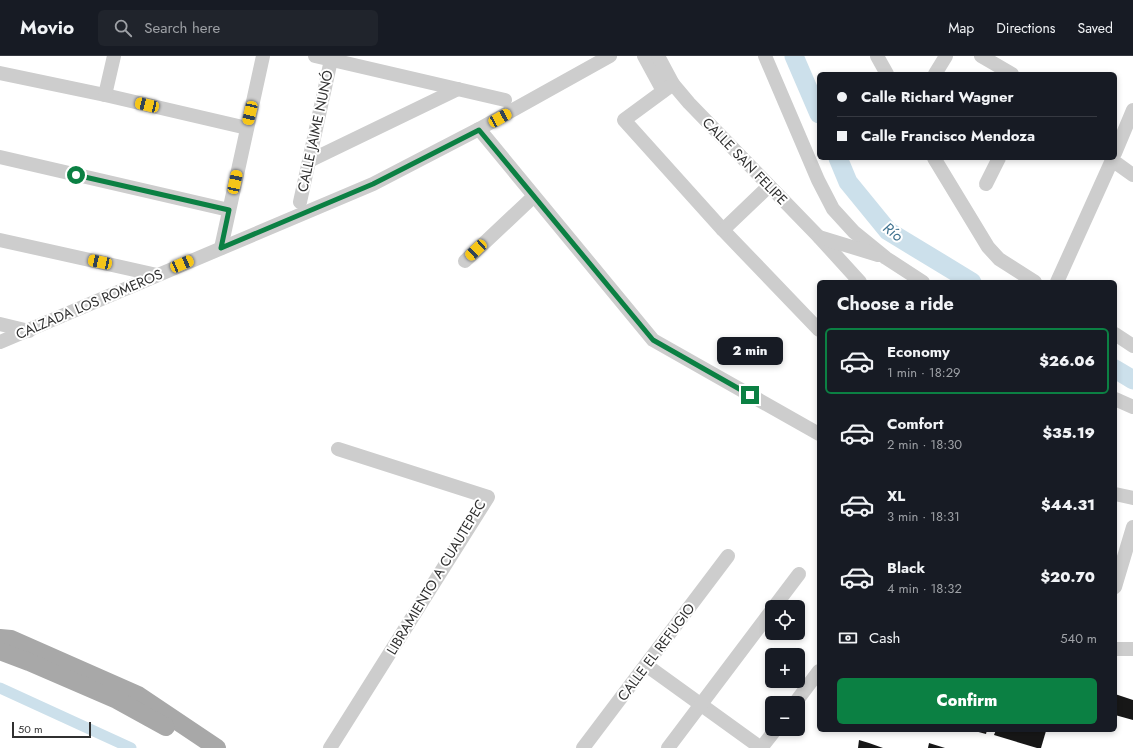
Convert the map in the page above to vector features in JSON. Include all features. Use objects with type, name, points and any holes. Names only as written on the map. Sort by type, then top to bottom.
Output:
[{"type":"main road","points":[[0,638],[11,640],[138,695],[217,748]]},
{"type":"main road","points":[[0,651],[117,700],[163,725],[197,748]]},
{"type":"street","points":[[105,95],[114,56]]},
{"type":"street","points":[[221,248],[263,56]]},
{"type":"street","points":[[315,56],[505,100]]},
{"type":"street","name":"CALZADA LOS ROMEROS","points":[[0,342],[29,331],[156,274],[373,184],[479,130],[610,56]]},
{"type":"street","points":[[644,56],[668,87],[624,120],[723,230],[817,328]]},
{"type":"street","name":"CALLE SAN FELIPE","points":[[658,56],[668,87],[688,103],[819,237],[858,280]]},
{"type":"street","points":[[765,56],[832,209],[854,232],[886,258],[920,280]]},
{"type":"street","points":[[877,56],[886,72]]},
{"type":"street","points":[[936,72],[946,56]]},
{"type":"street","points":[[981,56],[1009,72]]},
{"type":"street","name":"CALLE JAIME NUNÓ","points":[[300,202],[331,60]]},
{"type":"street","points":[[0,73],[105,95],[247,128]]},
{"type":"street","points":[[309,161],[458,89]]},
{"type":"street","points":[[1118,135],[1133,110]]},
{"type":"street","points":[[479,130],[653,340],[817,433]]},
{"type":"street","points":[[0,157],[229,210]]},
{"type":"street","points":[[935,160],[988,247],[999,259],[1032,280]]},
{"type":"street","points":[[986,184],[998,160]]},
{"type":"street","points":[[1058,280],[1112,160]]},
{"type":"street","points":[[1116,160],[1133,175]]},
{"type":"street","points":[[723,230],[769,186]]},
{"type":"street","points":[[465,261],[533,197]]},
{"type":"street","points":[[819,237],[886,258]]},
{"type":"street","points":[[0,240],[156,274]]},
{"type":"street","points":[[0,324],[29,331]]},
{"type":"street","points":[[1117,335],[1133,346]]},
{"type":"street","points":[[1117,400],[1133,407]]},
{"type":"street","name":"LIBRAMIENTO A CUAUTEPEC","points":[[330,748],[488,498],[338,450]]},
{"type":"street","points":[[1117,494],[1133,498]]},
{"type":"street","points":[[1117,580],[1133,527]]},
{"type":"street","name":"CALLE EL REFUGIO","points":[[583,748],[728,556]]},
{"type":"street","points":[[779,600],[799,574]]},
{"type":"street","points":[[668,748],[765,619]]},
{"type":"street","points":[[1117,649],[1133,649]]},
{"type":"street","points":[[646,665],[761,748],[770,736]]},
{"type":"street","points":[[800,696],[817,673]]},
{"type":"building","points":[[1117,695],[1133,700],[1133,720],[1117,716]]},
{"type":"building","points":[[995,732],[1046,732],[1041,748],[994,735]]},
{"type":"building","points":[[859,740],[869,743],[883,748],[858,748]]},
{"type":"building","points":[[929,743],[945,748],[928,748]]},
{"type":"waterway","name":"Río","points":[[794,56],[817,109]]},
{"type":"waterway","name":"Río","points":[[839,160],[848,182],[888,231],[969,280]]},
{"type":"waterway","name":"Río","points":[[1117,370],[1133,380]]},
{"type":"waterway","points":[[0,688],[131,748]]},
{"type":"route","points":[[76,175],[229,210],[221,248],[373,184],[479,130],[653,340],[750,395]]}]
